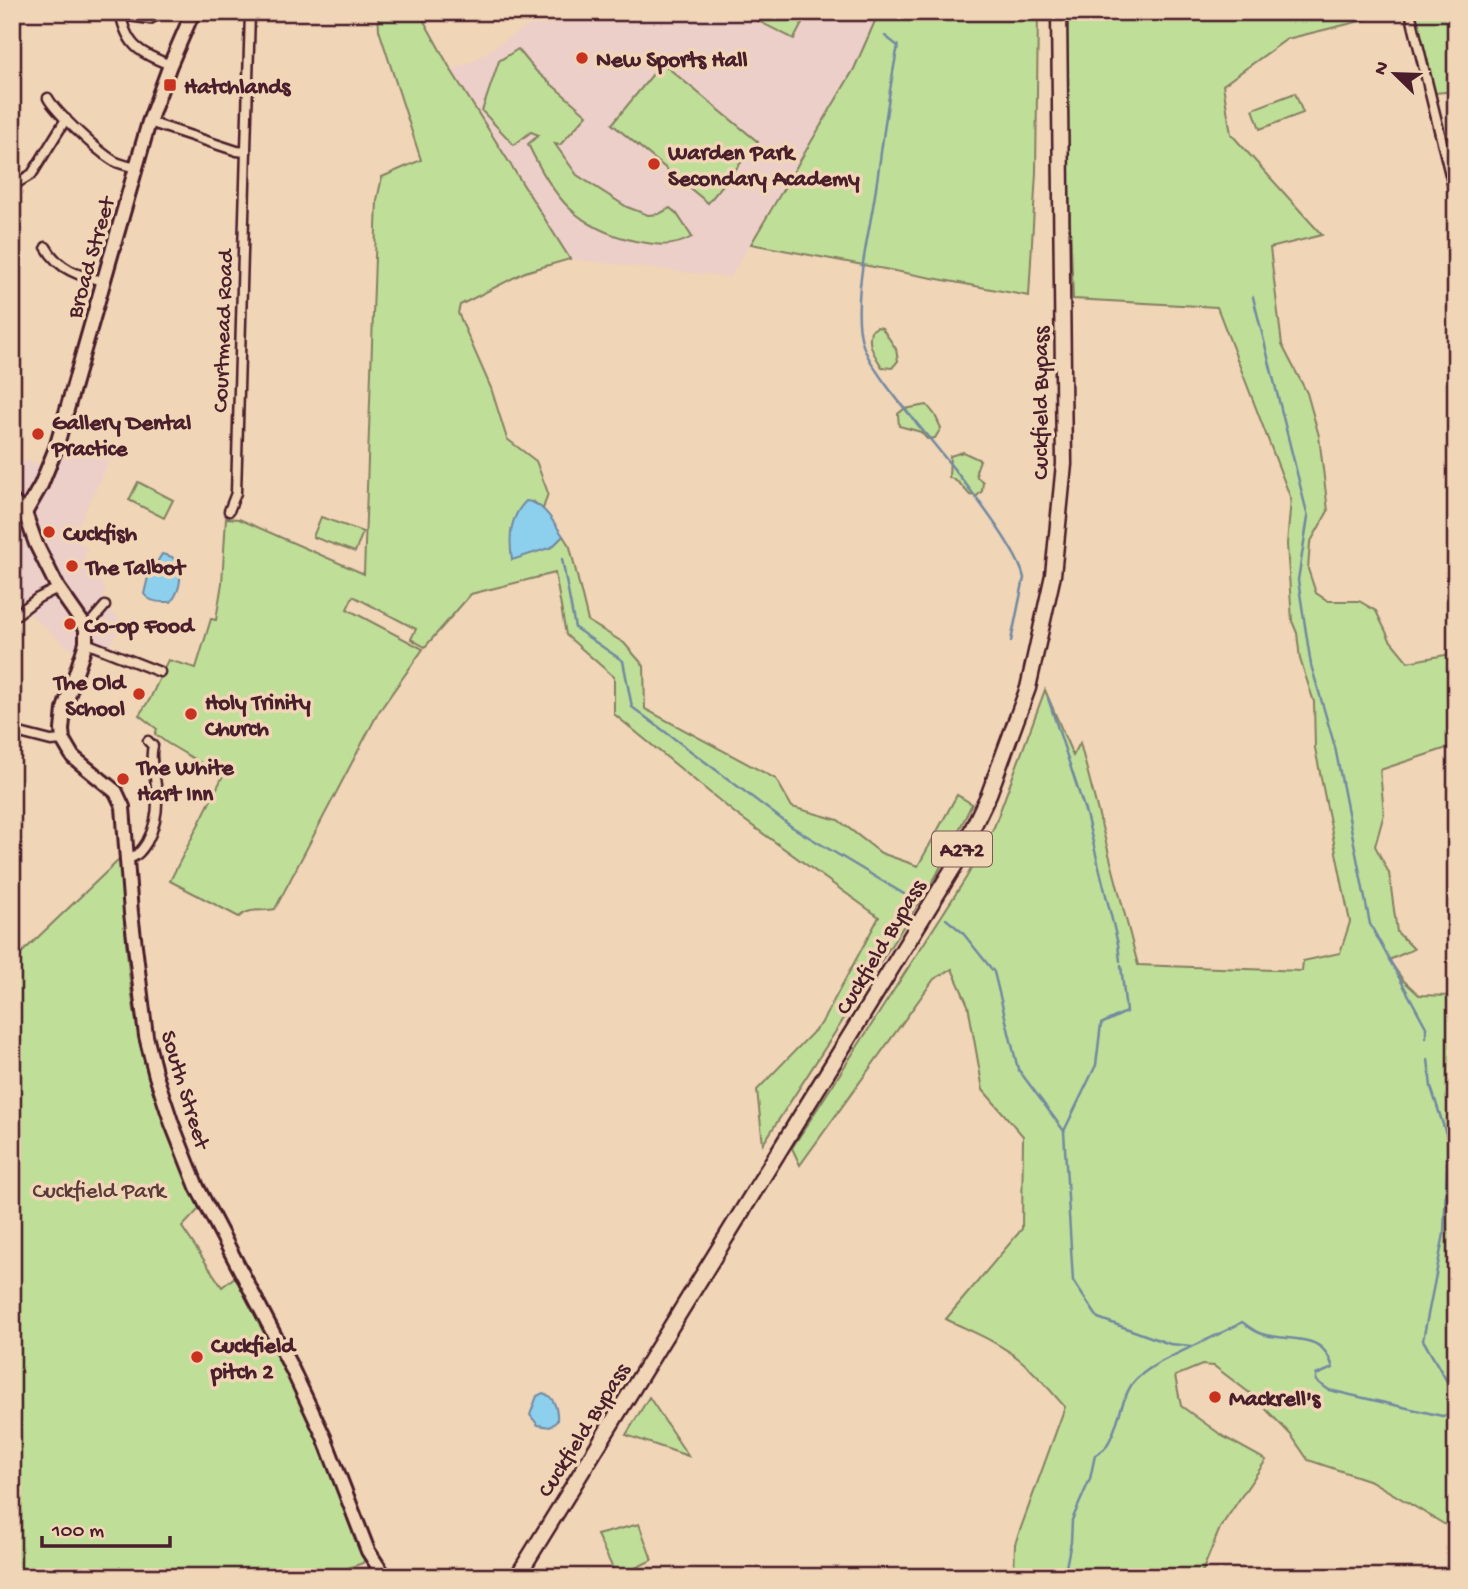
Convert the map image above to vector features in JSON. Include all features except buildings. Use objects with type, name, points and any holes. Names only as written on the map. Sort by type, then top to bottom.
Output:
[{"type":"highway","name":"Cuckfield Bypass","points":[[517,1577],[955,865],[989,794],[1028,688],[1054,575],[1064,464],[1059,12]]},
{"type":"main road","name":"Broad Street","points":[[25,513],[52,459],[149,122],[193,12]]},
{"type":"main road","points":[[12,501],[25,513],[36,544],[58,588],[86,628],[86,643],[64,709],[63,740]]},
{"type":"main road","name":"South Street","points":[[63,740],[73,757],[116,792],[121,800],[146,1036],[172,1125],[197,1187],[292,1368],[324,1437],[368,1551],[385,1577]]},
{"type":"street","points":[[163,12],[150,19],[120,14],[125,33],[135,47],[142,53],[170,65]]},
{"type":"street","name":"Courtmead Road","points":[[229,511],[236,493],[250,12]]},
{"type":"street","points":[[1410,12],[1456,199]]},
{"type":"street","points":[[48,98],[66,119],[106,155],[116,162],[136,168]]},
{"type":"street","points":[[12,186],[33,174],[66,119]]},
{"type":"street","points":[[149,122],[246,152]]},
{"type":"street","points":[[46,247],[51,257],[68,271],[104,281]]},
{"type":"street","points":[[12,618],[38,598],[58,588]]},
{"type":"street","points":[[86,628],[105,606]]},
{"type":"street","points":[[86,643],[160,672]]},
{"type":"street","points":[[12,731],[51,741],[63,740]]},
{"type":"street","points":[[127,859],[142,850],[156,820],[158,795],[151,760],[153,746],[148,741]]},
{"type":"shaded area","name":"Warden Park Secondary Academy","points":[[549,12],[879,12],[854,69],[730,277],[570,259],[451,70],[470,63]]},
{"type":"shaded area","points":[[58,441],[109,461],[76,529],[79,542],[88,549],[83,556],[106,590],[103,599],[105,606],[119,619],[118,632],[106,649],[89,654],[69,648],[23,608],[12,586],[12,580],[20,576],[12,563],[12,464],[21,469],[25,460],[49,469]]},
{"type":"green space","points":[[378,12],[419,12],[451,70],[570,259],[525,272],[460,305],[458,313],[491,388],[507,439],[536,461],[548,493],[543,509],[535,503],[552,547],[563,536],[570,547],[588,621],[624,643],[644,666],[645,709],[776,779],[792,807],[838,820],[881,853],[918,866],[957,795],[972,804],[936,876],[763,1144],[757,1090],[821,1024],[879,917],[736,814],[614,714],[614,677],[566,635],[555,573],[471,594],[425,647],[411,639],[416,629],[353,596],[347,609],[423,649],[378,713],[275,909],[252,911],[239,917],[170,881],[223,776],[167,743],[155,734],[157,729],[139,715],[150,699],[168,660],[196,668],[211,619],[216,620],[222,583],[226,518],[239,519],[364,574],[377,200],[382,177],[421,160],[379,30]]},
{"type":"green space","points":[[740,12],[808,12],[794,39]]},
{"type":"green space","points":[[879,12],[1038,12],[1036,172],[1029,296],[751,244],[854,69]]},
{"type":"green space","points":[[1067,12],[1400,12],[1401,15],[1381,16],[1287,39],[1223,85],[1231,134],[1322,235],[1270,248],[1282,345],[1307,393],[1319,436],[1328,511],[1310,543],[1308,569],[1316,593],[1328,601],[1359,601],[1376,611],[1390,640],[1408,662],[1456,653],[1456,745],[1380,770],[1384,814],[1375,846],[1389,873],[1397,932],[1414,949],[1389,960],[1403,980],[1419,995],[1451,996],[1456,1010],[1456,1531],[1371,1481],[1308,1460],[1291,1435],[1251,1394],[1214,1366],[1202,1365],[1175,1376],[1181,1406],[1224,1437],[1266,1460],[1220,1528],[1200,1577],[1014,1577],[1015,1544],[1065,1407],[1031,1370],[1011,1353],[946,1319],[1022,1229],[1023,1136],[983,1090],[968,1005],[952,969],[934,979],[800,1165],[792,1148],[966,878],[994,827],[1045,690],[1073,756],[1080,743],[1138,965],[1302,971],[1303,961],[1340,953],[1350,922],[1315,748],[1314,702],[1300,659],[1297,633],[1292,621],[1287,544],[1291,499],[1217,307],[1073,299],[1068,169]]},
{"type":"green space","points":[[1414,12],[1456,12],[1456,91],[1435,93]]},
{"type":"green space","points":[[518,49],[536,71],[587,115],[560,145],[555,144],[577,175],[627,207],[648,215],[659,214],[670,208],[692,237],[671,244],[635,241],[597,228],[569,208],[547,180],[528,144],[539,135],[531,132],[514,145],[482,111],[499,61]]},
{"type":"green space","points":[[662,63],[758,142],[708,203],[612,124]]},
{"type":"green space","points":[[1295,93],[1303,113],[1260,129],[1253,109]]},
{"type":"green space","points":[[877,327],[882,328],[896,349],[898,361],[892,368],[882,367],[872,349],[871,331]]},
{"type":"green space","points":[[927,405],[941,428],[935,438],[927,439],[921,432],[899,426],[898,414],[904,409]]},
{"type":"green space","points":[[963,452],[980,460],[976,471],[977,477],[983,482],[982,491],[977,496],[970,495],[949,477],[950,456]]},
{"type":"green space","points":[[138,482],[173,500],[164,518],[129,500]]},
{"type":"green space","points":[[321,517],[363,532],[355,552],[313,537]]},
{"type":"green space","name":"Cuckfield Park","points":[[120,859],[129,972],[143,1056],[150,1083],[199,1209],[182,1227],[222,1287],[241,1272],[292,1369],[368,1551],[363,1563],[322,1577],[12,1577],[12,962]]},
{"type":"green space","points":[[649,1397],[688,1456],[626,1435]]},
{"type":"green space","points":[[639,1524],[652,1560],[617,1577],[597,1535]]},
{"type":"water","points":[[526,501],[543,509],[563,536],[552,547],[512,560],[511,529],[516,514]]},
{"type":"water","points":[[162,554],[172,557],[179,567],[179,585],[171,602],[153,600],[144,594],[148,577]]},
{"type":"water","points":[[543,1393],[553,1400],[556,1408],[557,1421],[550,1427],[538,1425],[530,1415],[537,1396]]},
{"type":"waterway","points":[[885,36],[898,46],[860,286],[859,325],[862,342],[885,384],[976,497],[1020,565],[1024,578],[1011,641]]},
{"type":"waterway","points":[[1253,297],[1308,517],[1298,580],[1311,665],[1335,747],[1370,924],[1426,1027],[1426,1038]]},
{"type":"waterway","points":[[562,559],[575,628],[623,661],[632,707],[792,827],[904,894]]},
{"type":"waterway","points":[[1048,698],[1086,814],[1120,961]]},
{"type":"waterway","points":[[946,919],[962,932],[994,972],[1018,1069],[1064,1131]]},
{"type":"waterway","points":[[1121,965],[1126,1012],[1101,1024],[1096,1065],[1064,1131],[1073,1281],[1098,1318],[1170,1344],[1192,1346]]},
{"type":"waterway","points":[[1428,1059],[1431,1087],[1448,1140],[1444,1234],[1423,1340],[1456,1397]]},
{"type":"waterway","points":[[1064,1577],[1072,1520],[1090,1479],[1095,1455],[1105,1448],[1111,1438],[1132,1384],[1167,1359],[1242,1322],[1262,1334],[1304,1340],[1322,1348],[1333,1368],[1316,1375],[1316,1381],[1329,1390],[1442,1416],[1456,1413]]},
{"type":"place","name":"New Sports Hall","points":[[582,58]]},
{"type":"place","name":"Hatchlands","points":[[170,85]]},
{"type":"place","name":"Warden Park Secondary Academy","points":[[654,164]]},
{"type":"place","name":"Gallery Dental Practice","points":[[38,434]]},
{"type":"place","name":"Cuckfish","points":[[49,532]]},
{"type":"place","name":"The Talbot","points":[[72,566]]},
{"type":"place","name":"Co-op Food","points":[[70,624]]},
{"type":"place","name":"The Old School","points":[[139,694]]},
{"type":"place","name":"Holy Trinity Church","points":[[191,714]]},
{"type":"place","name":"The White Hart Inn","points":[[123,779]]},
{"type":"place","name":"Cuckfield pitch 2","points":[[197,1357]]},
{"type":"place","name":"Mackrell's","points":[[1215,1397]]}]
